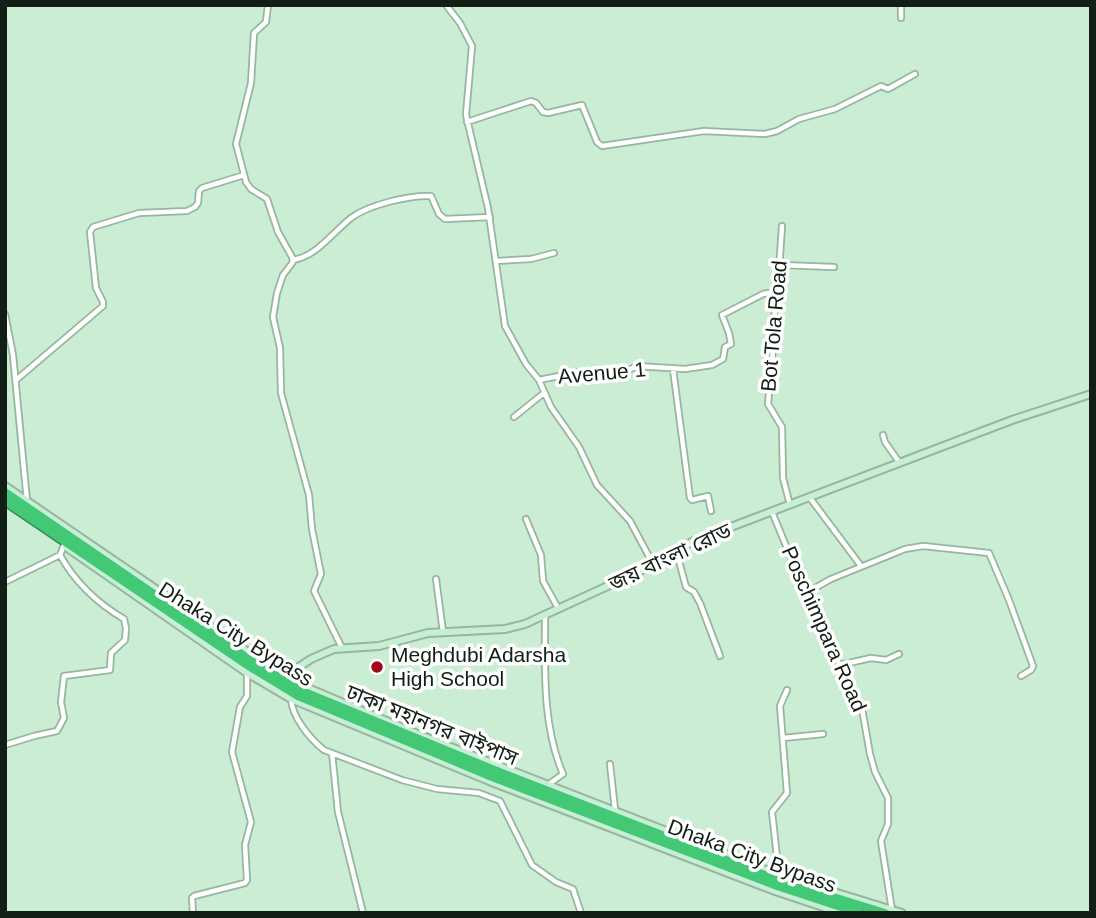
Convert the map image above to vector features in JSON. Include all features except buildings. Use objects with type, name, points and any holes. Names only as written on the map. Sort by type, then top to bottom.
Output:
[{"type":"highway","name":"ঢাকা মহানগর বাইপাস","points":[[5,492],[246,657],[302,691],[492,769],[778,880],[889,911]]},
{"type":"highway","name":"Dhaka City Bypass","points":[[5,503],[221,648],[298,696],[492,777],[777,886],[859,913]]},
{"type":"main road","name":"জয় বাংলা রোড","points":[[285,676],[324,652],[342,648],[379,646],[408,637],[443,632],[511,628],[558,609],[653,564],[676,550],[899,462],[1022,416],[1091,394]]},
{"type":"main road","points":[[5,486],[285,676],[369,714],[779,875],[902,913]]},
{"type":"main road","points":[[5,503],[247,673],[291,699],[488,781],[752,883],[841,913]]},
{"type":"street","points":[[268,5],[266,22],[254,33],[251,83],[237,137],[244,176],[251,189],[267,199],[278,232],[293,260]]},
{"type":"street","points":[[446,5],[460,23],[472,46],[467,122],[490,217],[505,326],[522,358],[539,380],[544,393],[579,447],[597,485],[630,521],[653,564]]},
{"type":"street","points":[[901,5],[901,18]]},
{"type":"street","points":[[467,122],[531,101],[548,113],[582,104],[597,142],[602,146],[704,131],[765,134],[799,120],[835,110],[881,86],[887,89],[915,74]]},
{"type":"street","points":[[16,380],[103,306],[96,288],[90,232],[93,227],[139,213],[187,211],[198,203],[199,191],[202,188],[244,176]]},
{"type":"street","points":[[342,648],[314,591],[321,574],[312,529],[309,495],[280,385],[280,348],[273,317],[280,283],[293,260],[311,254],[352,217],[364,210],[419,196],[431,196],[439,214],[445,219],[490,217]]},
{"type":"street","name":"Bot Tola Road","points":[[782,226],[780,265],[774,292],[775,328],[768,404],[782,428],[783,478],[790,505]]},
{"type":"street","points":[[496,261],[531,259],[554,253]]},
{"type":"street","points":[[780,265],[834,267]]},
{"type":"street","name":"Avenue 1","points":[[539,380],[579,372],[597,377],[618,375],[637,366],[699,368],[721,361],[725,348],[731,342],[722,315],[763,293],[774,292]]},
{"type":"street","points":[[5,314],[16,380],[27,502]]},
{"type":"street","points":[[673,369],[690,498],[692,500],[708,496],[711,511]]},
{"type":"street","points":[[514,417],[544,393]]},
{"type":"street","points":[[883,435],[899,462]]},
{"type":"street","points":[[810,498],[862,566]]},
{"type":"street","name":"Poschimpara Road","points":[[772,512],[820,628],[840,665],[848,690],[861,703],[875,772],[888,798],[888,824],[881,841],[889,911]]},
{"type":"street","points":[[526,519],[541,555],[543,581],[558,609]]},
{"type":"street","points":[[5,582],[60,555],[64,545]]},
{"type":"street","points":[[806,593],[826,581],[905,549],[923,546],[989,553],[1010,600],[1033,666],[1021,676]]},
{"type":"street","points":[[676,550],[686,587],[694,592],[700,603],[720,656]]},
{"type":"street","points":[[5,745],[57,731],[64,718],[61,702],[64,676],[110,670],[111,653],[125,640],[127,628],[124,619],[97,603],[60,555]]},
{"type":"street","points":[[436,579],[443,632]]},
{"type":"street","points":[[545,615],[544,676],[549,731],[553,751],[563,774],[548,784]]},
{"type":"street","points":[[840,665],[871,658],[886,660],[900,654]]},
{"type":"street","points":[[193,913],[194,896],[245,883],[248,876],[245,845],[251,822],[232,752],[240,708],[247,696],[247,673]]},
{"type":"street","points":[[779,875],[772,812],[788,793],[780,706],[787,690]]},
{"type":"street","points":[[291,699],[293,711],[302,724],[320,746],[332,753],[402,780],[437,789],[479,793],[500,801],[530,862],[556,882],[573,889],[581,913]]},
{"type":"street","points":[[783,738],[823,734]]},
{"type":"street","points":[[332,753],[338,812],[363,913]]},
{"type":"street","points":[[610,764],[615,810]]},
{"type":"place","name":"Meghdubi Adarsha High School","points":[[377,667]]}]
